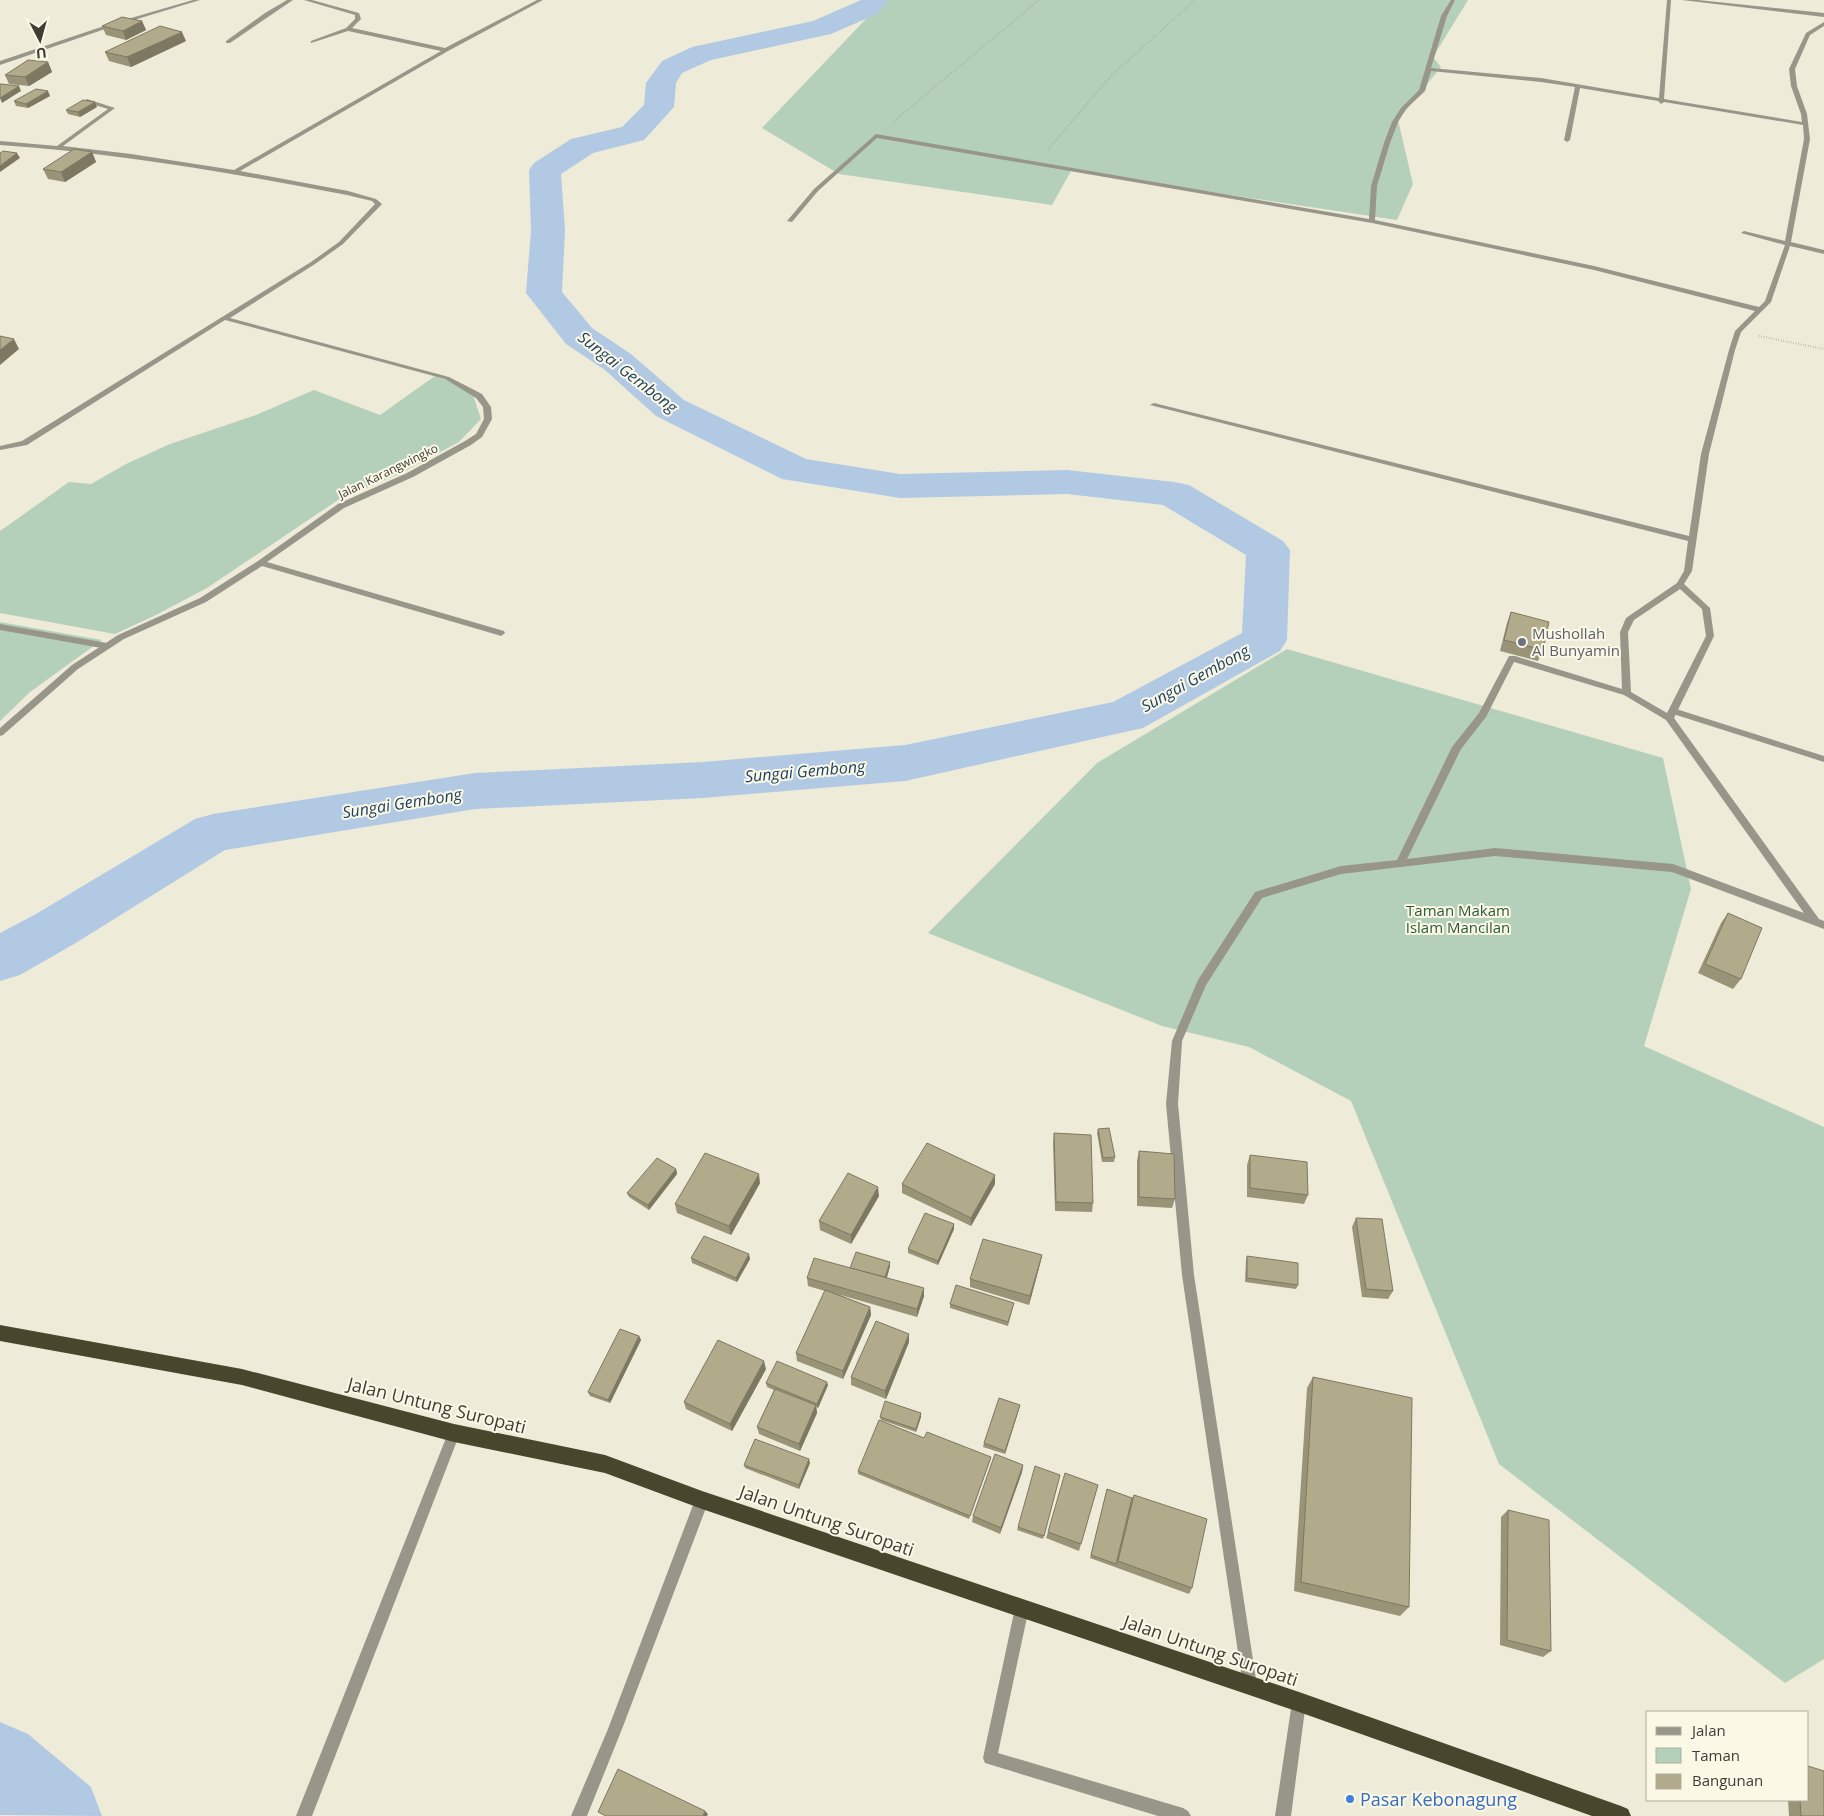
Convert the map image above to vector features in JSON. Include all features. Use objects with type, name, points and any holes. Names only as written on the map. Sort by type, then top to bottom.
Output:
[{"type":"highway","name":"Jalan Untung Suropati","points":[[0,1333],[242,1377],[454,1433],[605,1464],[702,1500],[1299,1702],[1621,1816]]},
{"type":"street","points":[[0,63],[109,26],[198,0]]},
{"type":"street","points":[[228,42],[250,28],[267,13],[291,0]]},
{"type":"street","points":[[306,0],[357,14],[358,19],[348,29],[313,42]]},
{"type":"street","points":[[236,172],[446,50],[541,0]]},
{"type":"street","points":[[1372,221],[1374,186],[1387,143],[1395,122],[1404,108],[1422,91],[1444,16],[1453,0]]},
{"type":"street","points":[[1661,102],[1669,0]]},
{"type":"street","points":[[1684,0],[1824,15]]},
{"type":"street","points":[[1627,693],[1624,632],[1626,624],[1630,618],[1680,585],[1688,572],[1705,454],[1738,332],[1768,302],[1788,244],[1807,139],[1806,124],[1800,99],[1794,86],[1792,69],[1808,34],[1824,24]]},
{"type":"street","points":[[348,29],[446,50]]},
{"type":"street","points":[[1428,69],[1492,74],[1578,86],[1661,102],[1806,124]]},
{"type":"street","points":[[1568,140],[1578,86]]},
{"type":"street","points":[[60,147],[112,108],[87,101]]},
{"type":"street","points":[[790,221],[816,190],[876,136],[1372,221],[1602,270],[1762,310]]},
{"type":"street","points":[[0,143],[60,147],[140,156],[348,193],[374,200],[379,204],[341,243],[24,442],[0,448]]},
{"type":"street","points":[[1744,233],[1824,252]]},
{"type":"street","name":"Jalan Karangwingko","points":[[0,733],[75,667],[121,637],[203,600],[261,563],[341,506],[410,475],[468,443],[479,435],[485,427],[488,419],[487,407],[479,396],[447,378],[224,318]]},
{"type":"street","points":[[1154,405],[1692,538]]},
{"type":"street","points":[[261,563],[501,633]]},
{"type":"street","points":[[1671,714],[1710,636],[1706,608],[1680,585]]},
{"type":"street","points":[[0,627],[107,646]]},
{"type":"street","points":[[1400,863],[1457,747],[1483,715],[1512,658],[1627,693],[1671,714],[1824,759]]},
{"type":"street","points":[[1671,714],[1819,923]]},
{"type":"street","points":[[1250,1686],[1188,1276],[1172,1104],[1177,1041],[1202,983],[1259,895],[1341,870],[1495,852],[1673,868],[1819,923]]},
{"type":"street","points":[[304,1816],[454,1433]]},
{"type":"street","points":[[578,1816],[615,1729],[702,1500]]},
{"type":"street","points":[[1022,1608],[990,1758],[1183,1816]]},
{"type":"street","points":[[1283,1816],[1299,1702]]},
{"type":"path","points":[[876,136],[1039,0]]},
{"type":"path","points":[[1036,162],[1112,76],[1195,0]]},
{"type":"path","points":[[1738,332],[1824,349]]},
{"type":"green space","points":[[884,0],[1468,0],[1433,57],[1441,67],[1398,120],[1413,184],[1397,220],[1071,171],[1052,205],[839,174],[762,128]]},
{"type":"green space","points":[[435,376],[447,380],[473,395],[481,419],[459,442],[401,473],[338,500],[207,588],[115,634],[0,613],[0,531],[69,482],[91,484],[126,464],[170,444],[256,415],[314,390],[380,415]]},
{"type":"green space","points":[[0,622],[102,640],[30,692],[0,721]]},
{"type":"green space","name":"Taman Makam Islam Mancilan","points":[[1287,649],[1663,758],[1691,889],[1644,1046],[1824,1127],[1824,1659],[1785,1683],[1499,1464],[1351,1101],[1249,1047],[1162,1026],[928,933],[1097,763]]},
{"type":"building","points":[[122,17],[142,21],[123,31],[102,26]]},
{"type":"building","points":[[160,26],[182,32],[127,57],[105,52]]},
{"type":"building","points":[[28,60],[48,62],[25,77],[5,75]]},
{"type":"building","points":[[1,84],[19,86],[0,98]]},
{"type":"building","points":[[36,89],[48,91],[26,104],[14,101]]},
{"type":"building","points":[[83,100],[95,102],[78,112],[66,110]]},
{"type":"building","points":[[74,149],[92,152],[61,172],[43,169]]},
{"type":"building","points":[[3,151],[17,153],[0,166],[0,153]]},
{"type":"building","points":[[0,336],[14,339],[0,350]]},
{"type":"building","points":[[1511,612],[1549,622],[1543,650],[1504,640]]},
{"type":"building","points":[[1728,913],[1762,928],[1741,979],[1705,964]]},
{"type":"building","points":[[1109,1128],[1115,1157],[1103,1158],[1098,1129]]},
{"type":"building","points":[[1054,1133],[1091,1135],[1093,1203],[1056,1202]]},
{"type":"building","points":[[927,1143],[995,1175],[971,1218],[902,1184]]},
{"type":"building","points":[[1139,1151],[1174,1154],[1175,1199],[1139,1197]]},
{"type":"building","points":[[705,1153],[759,1174],[729,1226],[675,1204]]},
{"type":"building","points":[[1250,1155],[1307,1162],[1308,1195],[1250,1188]]},
{"type":"building","points":[[657,1158],[676,1169],[648,1205],[627,1193]]},
{"type":"building","points":[[848,1173],[878,1187],[851,1235],[819,1221]]},
{"type":"building","points":[[925,1213],[954,1224],[938,1261],[908,1249]]},
{"type":"building","points":[[1356,1218],[1382,1219],[1393,1291],[1366,1289]]},
{"type":"building","points":[[704,1236],[749,1254],[736,1278],[691,1258]]},
{"type":"building","points":[[983,1239],[1042,1255],[1030,1296],[970,1279]]},
{"type":"building","points":[[856,1252],[890,1262],[885,1277],[850,1268]]},
{"type":"building","points":[[1247,1256],[1298,1263],[1298,1285],[1247,1278]]},
{"type":"building","points":[[814,1258],[924,1288],[917,1309],[807,1278]]},
{"type":"building","points":[[956,1285],[1014,1303],[1008,1322],[950,1304]]},
{"type":"building","points":[[825,1290],[870,1307],[843,1371],[796,1353]]},
{"type":"building","points":[[876,1321],[909,1334],[885,1391],[851,1377]]},
{"type":"building","points":[[620,1329],[639,1336],[608,1400],[588,1392]]},
{"type":"building","points":[[718,1340],[764,1361],[730,1424],[684,1402]]},
{"type":"building","points":[[777,1361],[827,1382],[817,1404],[766,1383]]},
{"type":"building","points":[[1313,1377],[1412,1398],[1409,1607],[1301,1582]]},
{"type":"building","points":[[775,1389],[816,1405],[799,1444],[757,1427]]},
{"type":"building","points":[[999,1398],[1020,1405],[1005,1451],[984,1443]]},
{"type":"building","points":[[885,1401],[921,1413],[916,1429],[880,1417]]},
{"type":"building","points":[[879,1420],[924,1438],[927,1432],[991,1457],[970,1516],[858,1471]]},
{"type":"building","points":[[755,1439],[809,1459],[799,1485],[744,1465]]},
{"type":"building","points":[[995,1454],[1023,1465],[1001,1528],[973,1516]]},
{"type":"building","points":[[1035,1466],[1060,1475],[1044,1536],[1018,1527]]},
{"type":"building","points":[[1065,1473],[1098,1485],[1081,1544],[1048,1532]]},
{"type":"building","points":[[1107,1489],[1132,1498],[1116,1564],[1091,1555]]},
{"type":"building","points":[[1134,1495],[1207,1519],[1192,1588],[1118,1561]]},
{"type":"building","points":[[1508,1510],[1549,1520],[1551,1651],[1507,1640]]},
{"type":"building","points":[[1809,1766],[1824,1771],[1824,1816],[1801,1816],[1800,1801],[1809,1801]]},
{"type":"building","points":[[618,1769],[705,1811],[703,1816],[606,1816],[598,1812]]},
{"type":"waterway","name":"Sungai Gembong","points":[[0,959],[55,929],[213,833],[475,791],[703,780],[905,763],[1126,716],[1264,640],[1268,550],[1174,494],[1067,482],[900,486],[796,470],[670,408],[618,362],[579,336],[544,293],[548,230],[545,170],[582,146],[633,134],[659,107],[661,83],[672,67],[702,53],[821,28],[868,8],[875,0]]},
{"type":"waterway","name":"Sungai Gembong","points":[[0,1762],[62,1816]]},
{"type":"place","name":"Mushollah Al Bunyamin","points":[[1522,642]]},
{"type":"place","name":"Pasar Kebonagung","points":[[1350,1799]]}]
